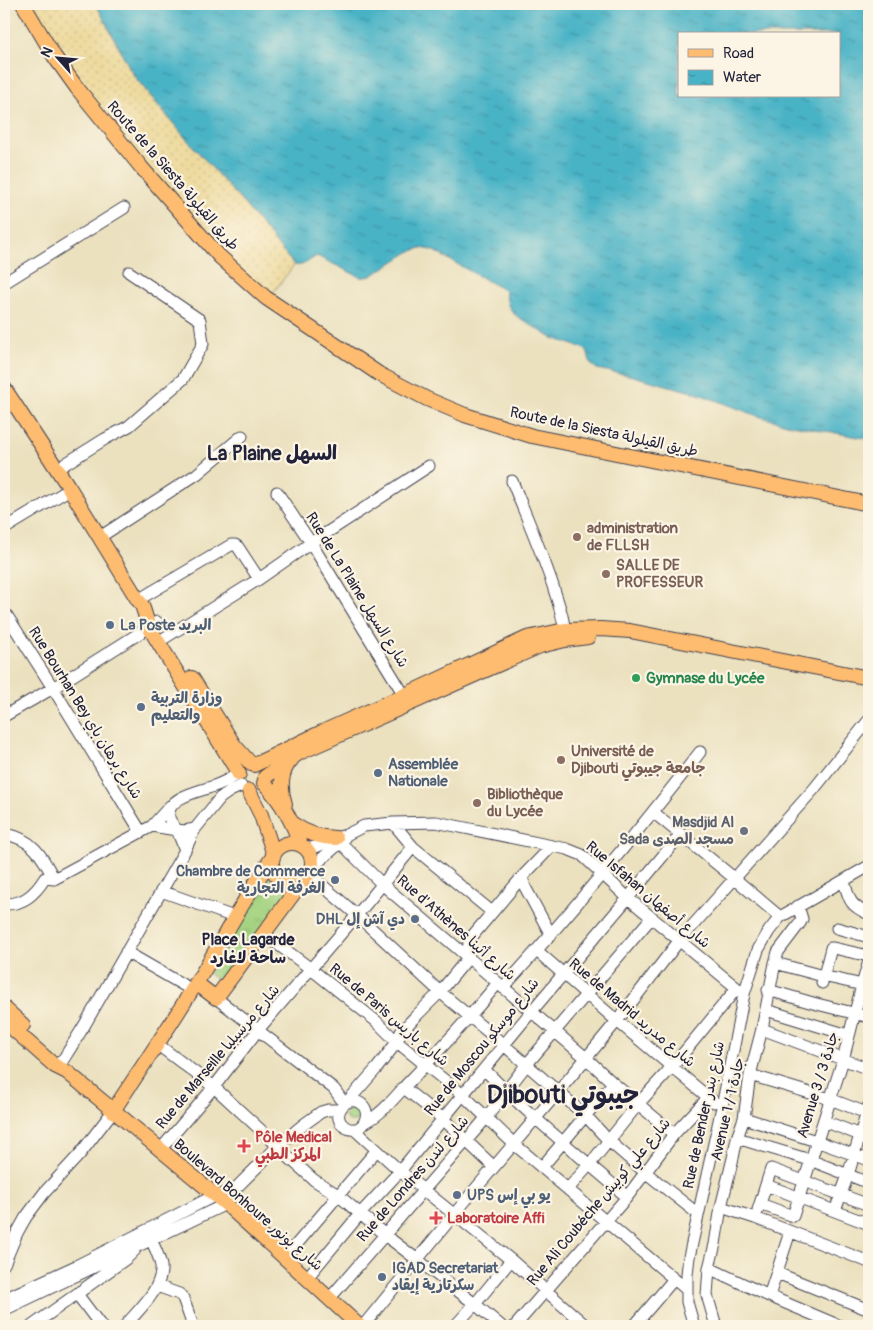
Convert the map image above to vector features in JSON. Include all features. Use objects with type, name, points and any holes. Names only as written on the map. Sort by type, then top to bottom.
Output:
[{"type":"main road","name":"Route de la Siesta طريق القيلولة","points":[[23,4],[54,56],[77,88],[141,167],[219,256],[266,298],[379,374],[427,399],[464,415],[532,436],[869,504]]},
{"type":"main road","points":[[4,388],[70,489],[140,602],[243,784],[264,824],[274,855],[272,861],[276,874],[280,879],[293,883],[300,882],[309,873]]},
{"type":"main road","points":[[243,784],[245,766],[320,733],[407,700],[565,635],[594,629],[630,630],[869,678]]},
{"type":"main road","points":[[565,635],[629,639],[869,686]]},
{"type":"main road","points":[[162,640],[234,746],[253,764],[261,768],[265,780],[290,818],[313,835],[341,839]]},
{"type":"main road","points":[[243,784],[258,790],[265,780],[299,753],[407,700]]},
{"type":"main road","points":[[194,986],[216,998],[309,873],[312,858],[304,847],[290,818],[282,796],[281,787],[282,778],[288,763],[299,753]]},
{"type":"main road","points":[[113,1110],[194,986],[234,917],[278,849],[283,845],[295,843],[304,847]]},
{"type":"main road","points":[[4,1008],[62,1066]]},
{"type":"main road","points":[[4,1021],[62,1066]]},
{"type":"main road","name":"Boulevard Bonhoure شارع بونور","points":[[62,1066],[160,1150],[224,1197],[284,1259],[330,1298],[359,1326]]},
{"type":"street","points":[[4,283],[124,208]]},
{"type":"street","points":[[57,469],[129,426],[183,379],[203,344],[200,320],[130,272]]},
{"type":"street","points":[[100,537],[197,474],[242,436]]},
{"type":"street","points":[[162,640],[259,579],[429,466]]},
{"type":"street","points":[[512,482],[543,557],[562,614],[565,635]]},
{"type":"street","points":[[4,529],[70,489]]},
{"type":"street","name":"Rue de La Plaine شارع السهل","points":[[277,492],[311,543],[407,700]]},
{"type":"street","points":[[140,602],[231,545],[238,547],[259,579]]},
{"type":"street","name":"Rue Bourhan Bey شارع برهان باي","points":[[4,611],[141,832]]},
{"type":"street","points":[[4,716],[53,688],[153,624]]},
{"type":"street","points":[[363,1326],[586,1058],[679,941],[814,788],[869,720]]},
{"type":"street","points":[[216,998],[334,1089],[340,1106],[338,1116],[342,1125],[346,1128],[354,1129],[361,1126],[378,1115],[500,986],[537,951],[603,874],[700,752]]},
{"type":"street","points":[[4,904],[18,903],[39,889],[45,878],[54,879],[152,826],[173,803],[191,794],[216,786],[243,784]]},
{"type":"street","points":[[62,1066],[195,830],[220,798],[243,784]]},
{"type":"street","points":[[216,786],[221,792],[220,798]]},
{"type":"street","points":[[173,803],[169,814],[178,830],[185,850]]},
{"type":"street","points":[[653,812],[780,917],[869,866]]},
{"type":"street","name":"Rue Isfahan شارع أصفهان","points":[[304,847],[316,847],[341,839],[364,826],[436,822],[568,849],[582,855],[628,898],[741,991]]},
{"type":"street","points":[[393,823],[413,847],[492,912]]},
{"type":"street","points":[[152,826],[184,831],[195,830]]},
{"type":"street","points":[[4,834],[13,835],[27,842],[41,855],[54,879]]},
{"type":"street","name":"Rue de Moscou شارع موسكو","points":[[306,1279],[360,1214],[400,1171],[443,1120],[562,974],[681,834]]},
{"type":"street","points":[[341,839],[309,873],[358,915],[440,992],[586,1116],[609,1141],[698,1214]]},
{"type":"street","name":"Rue d'Athènes شارع أثينا","points":[[341,839],[382,884],[674,1134]]},
{"type":"street","points":[[340,1106],[377,1068],[397,1042],[401,1032],[440,992],[468,958],[469,940],[552,846]]},
{"type":"street","name":"Rue de Marseille شارع مرسيليا","points":[[160,1150],[214,1087],[258,1030],[358,915],[413,847]]},
{"type":"street","points":[[522,878],[551,935]]},
{"type":"street","points":[[844,881],[849,900],[860,910],[869,914]]},
{"type":"street","points":[[161,891],[234,917]]},
{"type":"street","name":"Avenue 1 / جادة 1","points":[[716,1326],[707,1295],[709,1268],[737,1138],[744,1118],[750,1075],[762,1029],[774,963],[778,952],[802,919],[798,906]]},
{"type":"street","name":"Rue de Londres شارع لندن","points":[[330,1298],[466,1142],[527,1064],[652,917]]},
{"type":"street","name":"Rue de Bender شارع بندر","points":[[694,1326],[687,1302],[686,1289],[689,1257],[722,1107],[741,991],[758,950],[780,917]]},
{"type":"street","points":[[837,928],[869,937]]},
{"type":"street","name":"Rue de Paris شارع باريس","points":[[264,934],[376,1021],[397,1042],[463,1095],[514,1144],[686,1289]]},
{"type":"street","name":"Avenue 3 / جادة 3","points":[[760,1204],[793,1216],[843,1060],[848,1035],[866,986],[869,937]]},
{"type":"street","points":[[822,980],[831,948],[868,958]]},
{"type":"street","name":"Rue de Madrid شارع مدريد","points":[[537,951],[616,1021],[708,1098],[722,1107]]},
{"type":"street","points":[[126,952],[194,986]]},
{"type":"street","points":[[774,963],[822,980],[866,986]]},
{"type":"street","points":[[768,990],[869,1017]]},
{"type":"street","points":[[568,1189],[639,1103],[741,991]]},
{"type":"street","points":[[766,1010],[848,1035]]},
{"type":"street","points":[[762,1029],[869,1069]]},
{"type":"street","points":[[157,1044],[214,1087],[314,1180],[338,1195],[385,1235],[501,1326]]},
{"type":"street","points":[[484,1069],[506,1091],[626,1197]]},
{"type":"street","points":[[750,1075],[868,1111],[835,1211]]},
{"type":"street","points":[[542,1167],[613,1083]]},
{"type":"street","points":[[404,1088],[443,1120],[494,1167]]},
{"type":"street","name":"Rue Ali Coubéche شارع علي كوبيش","points":[[515,1326],[626,1197],[674,1134],[708,1098]]},
{"type":"street","points":[[4,1310],[224,1197],[278,1146],[308,1120],[321,1112],[358,1101],[364,1107],[367,1115],[364,1123]]},
{"type":"street","points":[[4,1264],[26,1217],[44,1193],[89,1143],[113,1110]]},
{"type":"street","points":[[744,1118],[869,1160]]},
{"type":"street","points":[[824,1121],[860,1135]]},
{"type":"street","points":[[354,1129],[376,1151],[511,1260],[586,1326]]},
{"type":"street","points":[[737,1138],[810,1160],[869,1183]]},
{"type":"street","points":[[284,1259],[376,1151]]},
{"type":"street","points":[[755,1218],[771,1169],[869,1205]]},
{"type":"street","points":[[766,1185],[869,1224]]},
{"type":"street","points":[[721,1207],[755,1218],[869,1262]]},
{"type":"street","points":[[769,1296],[790,1232]]},
{"type":"street","points":[[125,1326],[157,1286],[161,1268],[149,1234]]},
{"type":"street","points":[[32,1326],[127,1258],[133,1252],[136,1241]]},
{"type":"street","points":[[4,1299],[136,1241]]},
{"type":"street","points":[[455,1326],[511,1260]]},
{"type":"street","points":[[709,1268],[840,1326]]},
{"type":"street","points":[[778,1273],[869,1310]]},
{"type":"street","points":[[634,1326],[674,1279]]},
{"type":"street","points":[[157,1286],[174,1291],[183,1298],[193,1326]]},
{"type":"street","points":[[77,1294],[101,1326]]},
{"type":"sand","points":[[25,4],[96,4],[134,76],[294,265],[269,298],[222,256],[62,67]]},
{"type":"green space","points":[[267,875],[277,886],[290,890],[222,983],[209,974]]},
{"type":"green space","points":[[352,1108],[357,1110],[359,1115],[357,1120],[352,1122],[347,1120],[345,1115],[347,1110]]},
{"type":"water","points":[[96,4],[869,4],[869,439],[787,424],[758,416],[699,394],[633,376],[597,369],[591,364],[587,351],[583,348],[552,338],[513,313],[502,289],[432,250],[421,248],[409,252],[371,276],[366,277],[360,277],[317,256],[304,264],[294,265],[245,205],[134,76]]},
{"type":"place","name":"administration de FLLSH","points":[[577,537]]},
{"type":"place","name":"SALLE DE PROFESSEUR","points":[[606,574]]},
{"type":"place","name":"La Poste البريد","points":[[110,625]]},
{"type":"place","name":"Gymnase du Lycée","points":[[636,678]]},
{"type":"place","name":"وزارة التربية والتعليم","points":[[141,707]]},
{"type":"place","name":"Université de Djibouti جامعة جيبوتي","points":[[561,760]]},
{"type":"place","name":"Assemblée Nationale","points":[[378,773]]},
{"type":"place","name":"Bibliothèque du Lycée","points":[[477,803]]},
{"type":"place","name":"Masdjid Al Sada مسجد الصدى","points":[[744,831]]},
{"type":"place","name":"Chambre de Commerce الغرفة التجارية","points":[[335,880]]},
{"type":"place","name":"DHL دي آش إل","points":[[415,919]]},
{"type":"place","name":"Pôle Medical المركز الطبي","points":[[244,1146]]},
{"type":"place","name":"UPS يو بي إس","points":[[457,1195]]},
{"type":"place","name":"Laboratoire Affi","points":[[436,1218]]},
{"type":"place","name":"IGAD Secretariat سكرتارية إيقاد","points":[[382,1277]]},
{"type":"district","name":"La Plaine السهل","points":[[272,453]]},
{"type":"district","name":"Place Lagarde ساحة لاغارد","points":[[248,949]]},
{"type":"district","name":"Djibouti جيبوتي","points":[[563,1095]]}]
